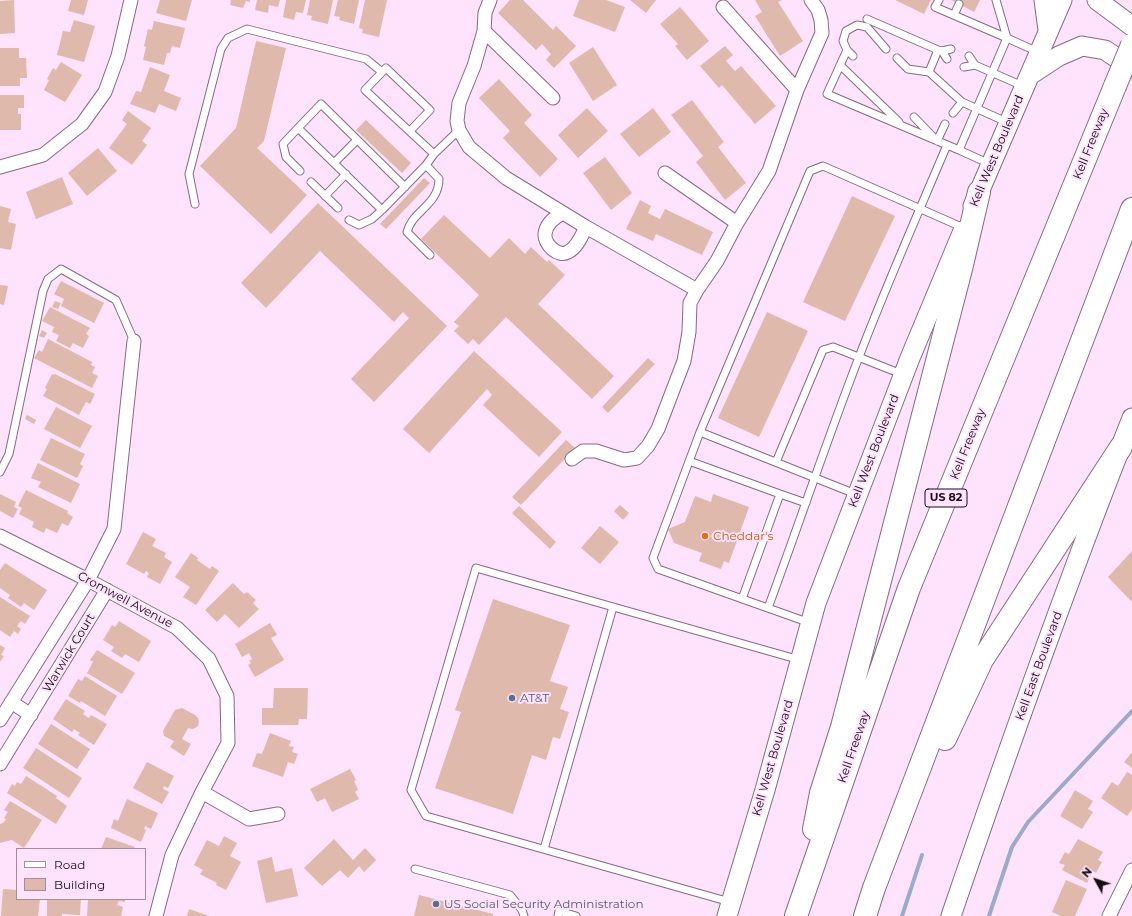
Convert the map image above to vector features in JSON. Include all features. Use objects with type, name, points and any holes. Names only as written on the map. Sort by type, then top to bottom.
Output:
[{"type":"highway","name":"Kell Freeway","points":[[797,912],[909,588],[1132,45]]},
{"type":"highway","points":[[797,912],[821,793],[842,726],[961,269],[979,192]]},
{"type":"highway","points":[[865,916],[874,888],[1132,209]]},
{"type":"highway","points":[[874,888],[982,660],[1121,447]]},
{"type":"main road","points":[[1044,0],[1048,32]]},
{"type":"main road","name":"Kell West Boulevard","points":[[729,909],[765,790],[816,603],[904,375],[979,192],[1062,0]]},
{"type":"main road","points":[[1097,0],[1132,26]]},
{"type":"main road","points":[[1027,81],[1058,56],[1082,46],[1105,50],[1132,68]]},
{"type":"main road","name":"Kell East Boulevard","points":[[951,916],[1100,498],[1132,418]]},
{"type":"street","points":[[0,167],[44,155],[82,124],[105,92],[118,56],[131,0]]},
{"type":"street","points":[[490,0],[485,13],[484,31],[474,66],[459,103],[457,121],[458,130],[469,147],[506,178],[586,227],[697,290]]},
{"type":"street","points":[[572,459],[583,451],[596,452],[624,460],[637,458],[648,446],[658,429],[684,361],[689,332],[690,302],[717,261],[737,223],[769,171],[797,90],[822,33],[821,20],[818,10],[811,0]]},
{"type":"street","points":[[723,7],[797,90]]},
{"type":"street","points":[[484,31],[553,98]]},
{"type":"street","points":[[665,173],[737,223]]},
{"type":"street","points":[[563,213],[554,218],[546,228],[544,234],[546,241],[556,252],[563,254],[569,252],[580,239],[586,227]]},
{"type":"street","name":"Warwick Court","points":[[0,720],[88,580],[114,529],[134,341]]},
{"type":"street","name":"Cromwell Avenue","points":[[0,536],[88,580],[177,628],[209,659],[227,696],[228,743],[202,792],[172,855],[156,916]]},
{"type":"street","name":"Warwick Court","points":[[0,764],[107,590]]},
{"type":"street","points":[[11,702],[31,715]]},
{"type":"street","points":[[202,792],[249,819],[278,814]]},
{"type":"street","points":[[1109,916],[1132,870]]},
{"type":"lane","points":[[939,0],[935,8],[1040,53]]},
{"type":"lane","points":[[959,150],[1007,38],[996,0]]},
{"type":"lane","points":[[954,16],[959,4]]},
{"type":"lane","points":[[867,19],[940,50],[951,49]]},
{"type":"lane","points":[[853,56],[847,50],[843,41],[846,30],[857,25],[867,27],[886,49]]},
{"type":"lane","points":[[195,204],[189,174],[221,49],[228,38],[247,29],[333,52],[366,59],[382,72]]},
{"type":"lane","points":[[847,50],[828,94],[991,164]]},
{"type":"lane","points":[[940,50],[947,59]]},
{"type":"lane","points":[[929,72],[940,50]]},
{"type":"lane","points":[[969,56],[975,65]]},
{"type":"lane","points":[[896,58],[908,69],[929,72],[962,102],[1009,123]]},
{"type":"lane","points":[[964,66],[975,65],[992,73],[1027,81]]},
{"type":"lane","points":[[840,66],[902,125]]},
{"type":"lane","points":[[410,131],[430,110],[386,68],[365,90],[434,154]]},
{"type":"lane","points":[[953,113],[962,102]]},
{"type":"lane","points":[[300,171],[286,156],[283,144],[321,104],[405,187]]},
{"type":"lane","points":[[914,117],[937,141]]},
{"type":"lane","points":[[937,141],[945,124]]},
{"type":"lane","points":[[298,128],[382,210]]},
{"type":"lane","points":[[349,220],[360,225],[372,219],[405,187],[426,165],[434,154],[458,130]]},
{"type":"lane","points":[[334,163],[357,140]]},
{"type":"lane","points":[[768,608],[814,477],[859,357],[947,145]]},
{"type":"lane","points":[[426,165],[439,179],[439,188],[433,199],[409,225],[407,232],[430,255]]},
{"type":"lane","points":[[811,623],[658,569],[653,558],[700,432],[810,171],[823,166],[964,228]]},
{"type":"lane","points":[[325,196],[346,174]]},
{"type":"lane","points":[[311,182],[338,208]]},
{"type":"lane","points":[[0,472],[9,454],[43,291],[48,279],[61,269],[116,300],[134,341]]},
{"type":"lane","points":[[776,462],[823,350],[833,347],[904,375]]},
{"type":"lane","points":[[700,432],[858,495]]},
{"type":"lane","points":[[689,461],[806,503]]},
{"type":"lane","points":[[742,599],[780,494]]},
{"type":"lane","points":[[729,909],[544,850],[426,816],[411,790],[476,568],[801,660]]},
{"type":"lane","points":[[544,850],[613,607]]},
{"type":"lane","points":[[415,870],[510,895],[522,910],[524,916]]},
{"type":"lane","points":[[558,916],[559,912],[576,916]]},
{"type":"building","points":[[14,0],[15,33],[0,34],[0,1]]},
{"type":"building","points":[[71,0],[88,0],[84,15],[68,11]]},
{"type":"building","points":[[160,0],[192,0],[186,21],[156,13]]},
{"type":"building","points":[[231,0],[250,0],[250,2],[246,1],[243,8],[230,5]]},
{"type":"building","points":[[257,0],[280,0],[278,7],[269,5],[268,13],[255,10]]},
{"type":"building","points":[[286,0],[306,0],[303,13],[296,12],[294,20],[283,17]]},
{"type":"building","points":[[310,0],[333,0],[328,24],[311,20],[312,16],[307,15]]},
{"type":"building","points":[[338,0],[359,0],[354,24],[339,20],[340,17],[334,16]]},
{"type":"building","points":[[365,0],[387,0],[379,37],[362,33],[363,29],[359,28]]},
{"type":"building","points":[[510,0],[523,0],[553,30],[556,26],[576,46],[554,68],[546,60],[551,54],[542,44],[536,50],[498,13]]},
{"type":"building","points":[[579,0],[606,0],[625,7],[615,32],[573,16]]},
{"type":"building","points":[[630,0],[656,0],[646,13]]},
{"type":"building","points":[[755,0],[782,0],[778,2],[803,41],[780,56],[755,16],[762,12]]},
{"type":"building","points":[[895,0],[931,0],[924,14]]},
{"type":"building","points":[[951,0],[980,0],[974,12]]},
{"type":"building","points":[[680,7],[709,41],[687,60],[675,46],[678,44],[660,24]]},
{"type":"building","points":[[74,20],[95,26],[84,62],[57,55],[63,31],[70,32]]},
{"type":"building","points":[[154,21],[185,28],[180,48],[172,46],[170,53],[167,53],[164,65],[143,60],[146,47],[144,46],[148,29],[152,30]]},
{"type":"building","points":[[256,41],[286,48],[264,141],[257,148],[307,195],[271,234],[200,166],[236,128]]},
{"type":"building","points":[[725,46],[733,55],[726,61],[735,71],[741,66],[776,106],[755,124],[722,85],[719,88],[700,66]]},
{"type":"building","points":[[593,47],[617,85],[593,101],[569,63]]},
{"type":"building","points":[[0,48],[19,48],[19,58],[26,58],[27,78],[20,78],[20,86],[0,86]]},
{"type":"building","points":[[61,62],[82,75],[65,102],[44,90],[49,80],[47,79],[53,68],[56,70]]},
{"type":"building","points":[[150,67],[170,75],[164,91],[181,98],[176,111],[159,104],[155,113],[130,104],[136,91],[141,92]]},
{"type":"building","points":[[499,79],[532,115],[524,123],[558,159],[540,177],[503,138],[510,131],[479,98]]},
{"type":"building","points":[[0,95],[24,95],[24,108],[18,108],[18,114],[21,114],[21,130],[0,130]]},
{"type":"building","points":[[692,100],[724,142],[718,147],[746,183],[725,200],[696,162],[703,156],[671,115]]},
{"type":"building","points":[[587,108],[608,131],[578,158],[558,135]]},
{"type":"building","points":[[653,108],[671,132],[639,157],[620,134]]},
{"type":"building","points":[[128,111],[151,128],[142,141],[147,145],[132,165],[109,148],[127,124],[122,120]]},
{"type":"building","points":[[366,120],[411,163],[402,173],[356,130]]},
{"type":"building","points":[[98,148],[117,171],[87,196],[68,173]]},
{"type":"building","points":[[605,157],[632,193],[611,210],[583,173]]},
{"type":"building","points":[[62,177],[73,204],[36,219],[26,192]]},
{"type":"building","points":[[424,178],[430,183],[386,229],[380,224]]},
{"type":"building","points":[[852,196],[895,216],[845,321],[803,302]]},
{"type":"building","points":[[640,200],[651,206],[648,213],[660,219],[665,209],[713,232],[702,255],[656,234],[653,241],[626,229]]},
{"type":"building","points":[[318,203],[447,326],[374,402],[351,379],[409,318],[403,312],[394,322],[320,251],[266,308],[241,283]]},
{"type":"building","points":[[0,206],[11,209],[8,222],[16,224],[11,250],[0,248]]},
{"type":"building","points":[[444,215],[490,258],[509,238],[525,254],[531,247],[547,262],[549,260],[565,275],[538,304],[614,376],[592,399],[506,317],[479,345],[473,339],[468,344],[454,331],[459,326],[454,322],[479,295],[421,239]]},
{"type":"building","points":[[61,281],[104,303],[94,323],[61,306],[64,299],[54,294]]},
{"type":"building","points":[[0,285],[8,286],[4,305],[0,304]]},
{"type":"building","points":[[55,301],[61,303],[58,309],[52,307]]},
{"type":"building","points":[[50,307],[90,328],[86,334],[89,336],[83,348],[73,343],[70,348],[56,341],[59,335],[52,332],[54,327],[42,321]]},
{"type":"building","points":[[767,312],[808,331],[759,437],[718,418]]},
{"type":"building","points":[[42,330],[47,333],[44,338],[39,336]]},
{"type":"building","points":[[48,339],[92,362],[91,365],[95,367],[92,373],[98,376],[92,388],[34,358],[39,350],[42,352]]},
{"type":"building","points":[[474,351],[562,432],[539,457],[483,405],[492,395],[487,389],[429,453],[403,429]]},
{"type":"building","points":[[648,358],[655,364],[608,413],[602,407]]},
{"type":"building","points":[[52,374],[55,374],[95,394],[90,404],[86,402],[79,415],[43,396]]},
{"type":"building","points":[[56,407],[92,426],[80,448],[44,429]]},
{"type":"building","points":[[27,415],[36,420],[34,424],[25,419]]},
{"type":"building","points":[[51,438],[85,454],[80,464],[83,466],[77,478],[40,460]]},
{"type":"building","points":[[566,440],[575,448],[521,505],[512,497]]},
{"type":"building","points":[[38,463],[80,484],[71,503],[38,487],[41,482],[31,478]]},
{"type":"building","points":[[26,490],[68,511],[67,513],[73,517],[68,526],[62,523],[57,533],[46,528],[44,533],[32,527],[34,522],[19,514],[22,508],[18,506]]},
{"type":"building","points":[[0,494],[16,502],[14,507],[18,509],[13,518],[0,511]]},
{"type":"building","name":"Cheddar's","points":[[713,494],[749,507],[729,563],[724,561],[721,569],[699,561],[702,553],[674,543],[668,529],[685,522],[695,496],[711,502]]},
{"type":"building","points":[[620,505],[629,513],[623,520],[614,511]]},
{"type":"building","points":[[519,506],[556,542],[550,549],[512,513]]},
{"type":"building","points":[[600,526],[619,542],[600,564],[581,548]]},
{"type":"building","points":[[143,532],[156,539],[152,546],[166,553],[164,557],[172,562],[160,584],[147,577],[149,573],[146,571],[144,574],[126,564]]},
{"type":"building","points":[[1132,551],[1132,602],[1108,577]]},
{"type":"building","points":[[191,553],[198,558],[197,560],[210,569],[212,566],[219,571],[196,605],[183,597],[190,587],[175,577]]},
{"type":"building","points":[[5,563],[47,590],[34,610],[24,603],[21,607],[8,598],[10,595],[0,588],[0,570]]},
{"type":"building","points":[[233,583],[244,594],[247,592],[256,600],[253,603],[259,609],[239,628],[225,614],[217,622],[205,610]]},
{"type":"building","points":[[0,597],[30,616],[25,624],[21,621],[17,626],[21,629],[18,634],[14,631],[10,637],[0,630]]},
{"type":"building","name":"AT&T","points":[[493,599],[570,625],[550,681],[568,687],[560,709],[569,712],[560,739],[553,737],[546,760],[532,755],[513,814],[435,788],[461,712],[455,710]]},
{"type":"building","points":[[119,621],[151,641],[139,662],[125,654],[122,658],[111,651],[114,647],[103,640],[112,625],[115,627]]},
{"type":"building","points":[[270,623],[277,635],[271,638],[284,660],[255,677],[248,665],[251,663],[249,661],[252,659],[249,653],[242,657],[235,644]]},
{"type":"building","points":[[0,645],[5,648],[1,655],[4,656],[0,662]]},
{"type":"building","points":[[97,650],[135,673],[122,694],[87,673],[93,662],[90,660]]},
{"type":"building","points":[[85,676],[117,696],[105,716],[81,701],[80,703],[68,696],[78,679],[82,681]]},
{"type":"building","points":[[274,688],[308,688],[307,719],[299,719],[298,725],[262,725],[262,708],[273,708]]},
{"type":"building","points":[[66,699],[85,711],[83,714],[89,718],[91,715],[107,724],[94,745],[78,735],[80,733],[74,729],[72,732],[53,719]]},
{"type":"building","points":[[182,708],[195,715],[199,722],[198,726],[195,728],[188,728],[182,739],[191,744],[184,756],[170,747],[174,741],[164,736],[163,731],[175,710]]},
{"type":"building","points":[[51,724],[90,749],[77,769],[38,744]]},
{"type":"building","points":[[270,733],[291,741],[289,746],[294,747],[292,752],[298,754],[294,764],[288,762],[283,777],[252,766],[257,753],[262,754]]},
{"type":"building","points":[[36,748],[82,778],[69,798],[23,768]]},
{"type":"building","points":[[1132,752],[1132,768],[1124,762]]},
{"type":"building","points":[[147,762],[174,776],[168,788],[164,786],[163,789],[169,792],[162,804],[133,788]]},
{"type":"building","points":[[350,769],[356,780],[354,781],[358,790],[355,792],[359,799],[332,812],[325,798],[317,802],[310,789]]},
{"type":"building","points":[[1127,772],[1132,775],[1132,809],[1127,816],[1101,798],[1112,782],[1118,786]]},
{"type":"building","points":[[26,776],[57,796],[56,798],[67,806],[56,824],[7,793],[12,784],[15,786],[17,782],[21,784]]},
{"type":"building","points":[[1075,790],[1093,801],[1088,809],[1093,812],[1082,829],[1060,816]]},
{"type":"building","points":[[127,799],[158,813],[151,829],[145,826],[144,829],[146,830],[141,842],[111,828],[114,819],[118,821]]},
{"type":"building","points":[[10,801],[42,820],[24,848],[12,840],[0,843],[0,824],[6,819],[4,818],[8,812],[4,810]]},
{"type":"building","points":[[224,836],[237,843],[230,856],[241,862],[226,890],[216,885],[217,883],[200,874],[203,870],[194,865],[207,840],[219,846]]},
{"type":"building","points":[[106,837],[135,847],[134,848],[101,848]]},
{"type":"building","points":[[334,839],[353,860],[365,848],[376,860],[364,872],[359,866],[348,878],[340,870],[322,886],[304,868]]},
{"type":"building","points":[[1078,839],[1103,852],[1098,860],[1102,862],[1096,873],[1093,871],[1087,883],[1062,870],[1065,865],[1059,863],[1065,852],[1069,854]]},
{"type":"building","points":[[272,857],[275,872],[292,868],[298,896],[266,903],[257,861]]},
{"type":"building","points":[[1066,880],[1087,889],[1075,916],[1061,916],[1052,912]]},
{"type":"building","points":[[3,889],[16,890],[16,900],[40,900],[38,916],[1,916]]},
{"type":"building","name":"US Social Security Administration","points":[[419,895],[493,914],[493,916],[414,916]]},
{"type":"building","points":[[47,900],[81,900],[80,915],[62,914],[62,916],[47,916]]},
{"type":"building","points":[[88,900],[125,900],[125,902],[119,901],[117,905],[123,907],[121,916],[87,916]]},
{"type":"building","points":[[189,909],[209,916],[187,916]]},
{"type":"waterway","points":[[989,916],[1012,847],[1028,822],[1132,711]]},
{"type":"waterway","points":[[902,916],[922,855]]},
{"type":"place","name":"Cheddar's","points":[[705,536]]},
{"type":"place","name":"AT&T","points":[[512,698]]},
{"type":"place","name":"US Social Security Administration","points":[[436,904]]}]
